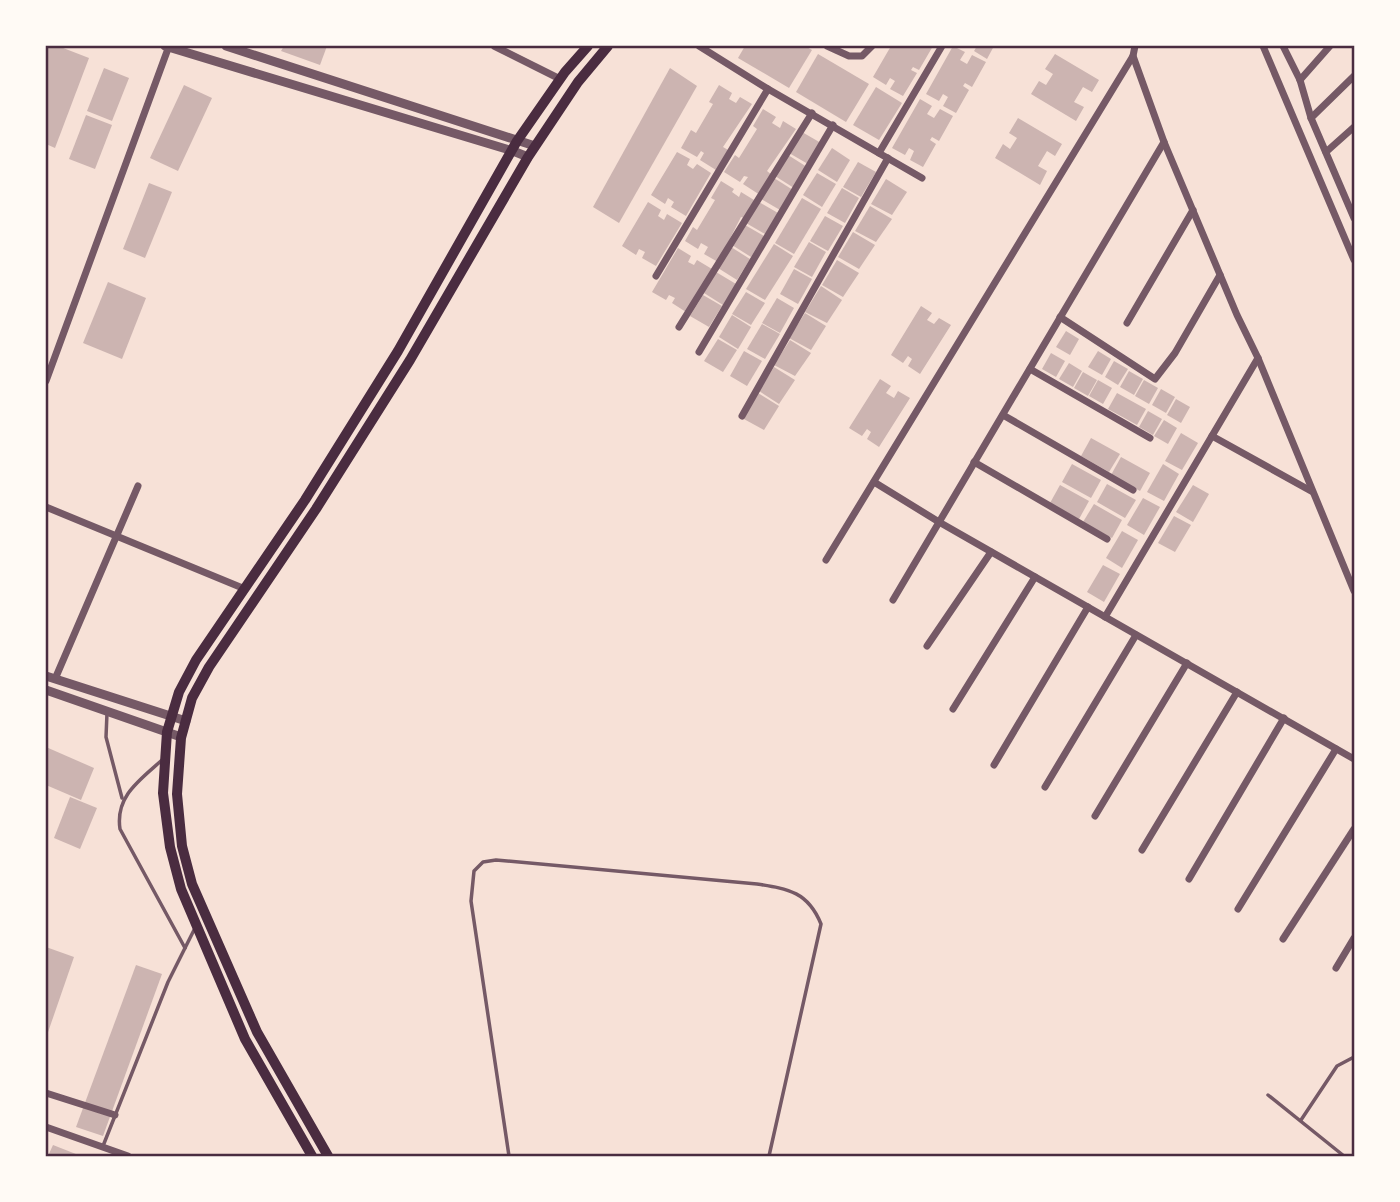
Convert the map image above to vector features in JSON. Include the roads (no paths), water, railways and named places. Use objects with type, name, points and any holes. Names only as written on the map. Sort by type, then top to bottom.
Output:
[{"type":"main road","points":[[312,1157],[304,1138],[245,1039],[181,889],[170,847],[163,793],[167,732],[179,692],[197,660],[305,500],[398,351],[515,146],[560,79],[588,46]]},
{"type":"main road","points":[[328,1157],[257,1032],[192,884],[182,846],[177,794],[181,737],[192,698],[209,667],[316,509],[410,360],[535,146],[578,82],[608,46]]},
{"type":"street","points":[[46,381],[167,46],[515,146],[535,146]]},
{"type":"street","points":[[226,46],[484,128],[528,157]]},
{"type":"street","points":[[494,46],[560,79]]},
{"type":"street","points":[[699,46],[922,178]]},
{"type":"street","points":[[827,46],[849,56],[862,56],[872,46]]},
{"type":"street","points":[[878,153],[942,46]]},
{"type":"street","points":[[826,560],[1133,56],[1135,46]]},
{"type":"street","points":[[1263,46],[1354,260]]},
{"type":"street","points":[[1283,46],[1300,80],[1311,118],[1354,218]]},
{"type":"street","points":[[1300,80],[1330,46]]},
{"type":"street","points":[[1133,56],[1164,142],[1258,358],[1354,591]]},
{"type":"street","points":[[1311,118],[1354,76]]},
{"type":"street","points":[[656,276],[768,89]]},
{"type":"street","points":[[679,327],[812,113]]},
{"type":"street","points":[[699,352],[833,125]]},
{"type":"street","points":[[1326,152],[1354,127]]},
{"type":"street","points":[[893,600],[1164,142]]},
{"type":"street","points":[[742,416],[888,158]]},
{"type":"street","points":[[1127,323],[1193,210]]},
{"type":"street","points":[[1060,317],[1155,379],[1175,353],[1220,275]]},
{"type":"street","points":[[1105,617],[1258,358]]},
{"type":"street","points":[[1030,369],[1150,438]]},
{"type":"street","points":[[1003,415],[1133,490]]},
{"type":"street","points":[[1212,436],[1312,492]]},
{"type":"street","points":[[974,462],[1107,540]]},
{"type":"street","points":[[874,482],[939,522],[1354,759]]},
{"type":"street","points":[[138,486],[117,537],[50,678],[186,721]]},
{"type":"street","points":[[46,507],[245,589]]},
{"type":"street","points":[[927,646],[991,552]]},
{"type":"street","points":[[953,709],[1035,577]]},
{"type":"street","points":[[994,765],[1088,607]]},
{"type":"street","points":[[1045,787],[1136,635]]},
{"type":"street","points":[[1095,816],[1187,663]]},
{"type":"street","points":[[46,690],[181,737]]},
{"type":"street","points":[[1142,850],[1237,692]]},
{"type":"street","points":[[1189,879],[1284,719]]},
{"type":"street","points":[[1238,909],[1336,748]]},
{"type":"street","points":[[1283,939],[1354,829]]},
{"type":"street","points":[[1336,968],[1354,938]]},
{"type":"street","points":[[46,1093],[115,1115]]},
{"type":"street","points":[[46,1127],[103,1147],[116,1155],[128,1157]]},
{"type":"lane","points":[[107,711],[107,744],[123,799]]},
{"type":"lane","points":[[166,756],[132,785],[123,799],[118,815],[120,829],[185,948]]},
{"type":"lane","points":[[509,1157],[471,901],[474,871],[483,862],[496,860],[757,884],[785,889],[815,908],[821,924],[769,1157]]},
{"type":"lane","points":[[103,1147],[168,982],[196,926]]},
{"type":"lane","points":[[1300,1121],[1337,1066],[1354,1057]]},
{"type":"lane","points":[[1268,1095],[1344,1157]]}]
